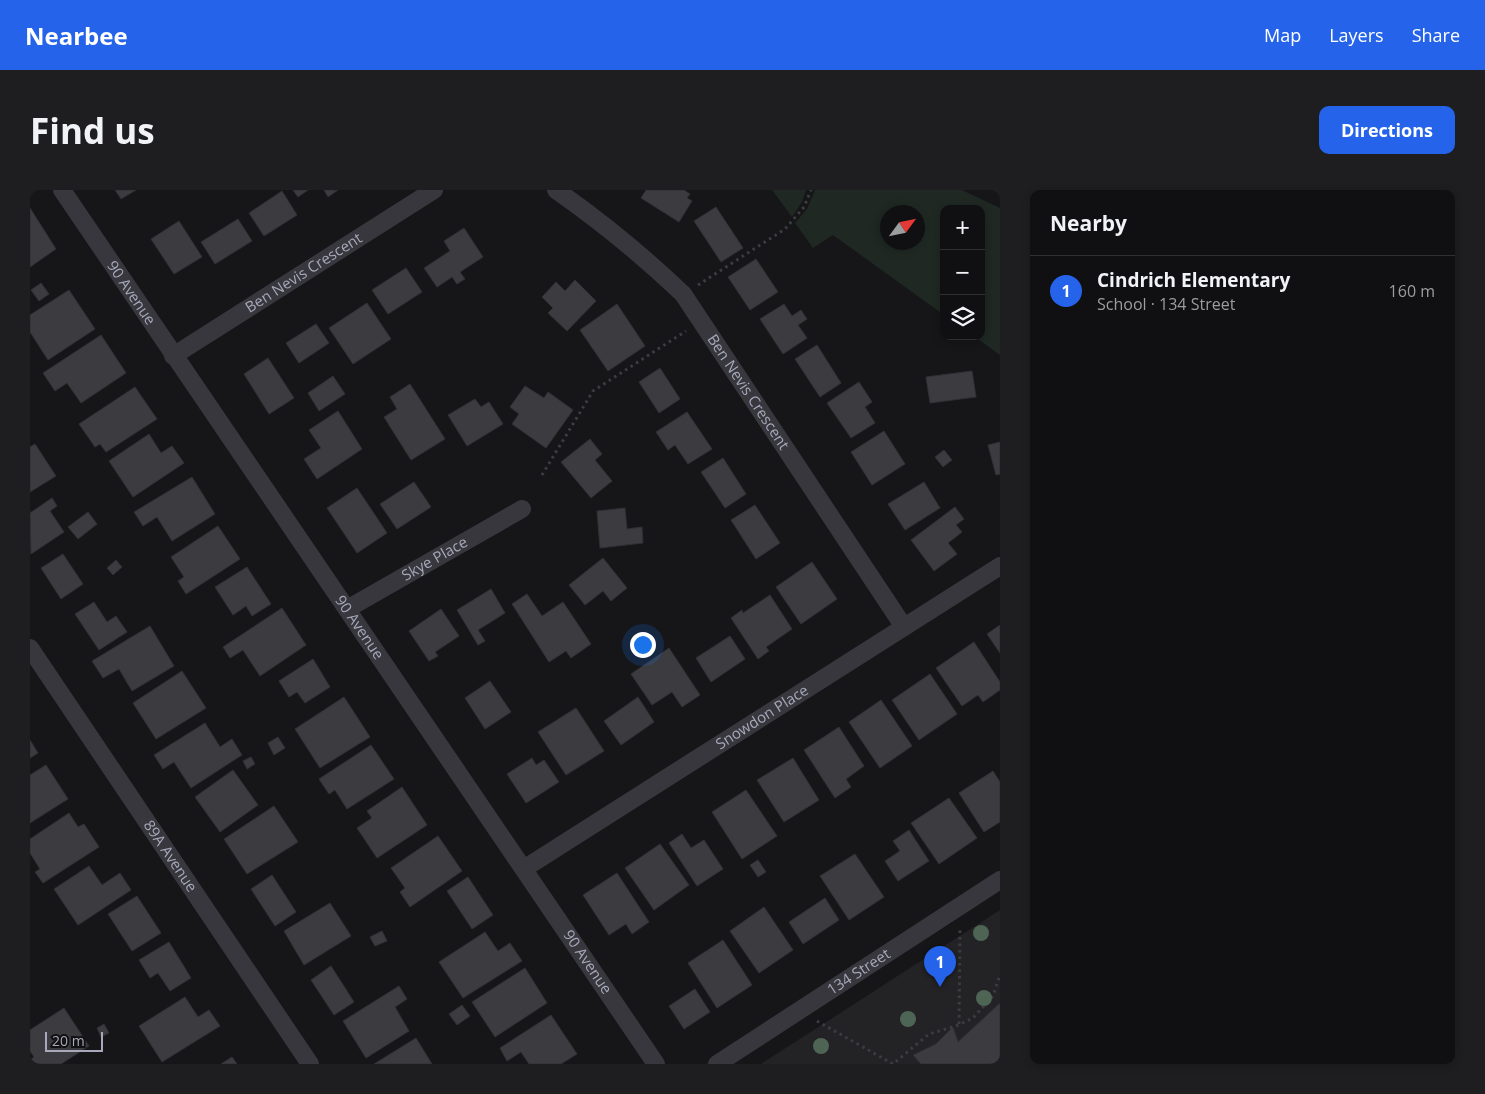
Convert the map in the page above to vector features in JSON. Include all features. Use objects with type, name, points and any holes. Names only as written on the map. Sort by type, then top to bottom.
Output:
[{"type":"street","name":"90 Avenue","points":[[62,190],[173,356],[525,868],[656,1064]]},
{"type":"street","name":"Ben Nevis Crescent","points":[[173,356],[434,190]]},
{"type":"street","name":"Ben Nevis Crescent","points":[[556,190],[614,232],[650,262],[683,294],[904,627]]},
{"type":"street","name":"Skye Place","points":[[347,609],[522,509]]},
{"type":"street","name":"Snowdon Place","points":[[525,868],[1000,566]]},
{"type":"street","name":"89A Avenue","points":[[30,648],[310,1064]]},
{"type":"street","name":"134 Street","points":[[717,1064],[1000,880]]},
{"type":"path","points":[[694,288],[785,229],[804,207],[811,190]]},
{"type":"path","points":[[542,476],[594,391],[689,329]]},
{"type":"path","points":[[959,1024],[960,928]]},
{"type":"path","points":[[817,1021],[893,1064],[930,1034],[973,1018],[993,996],[1000,975]]},
{"type":"shaded area","points":[[772,190],[806,190],[802,202],[792,217]]},
{"type":"shaded area","points":[[815,190],[962,190],[1000,208],[1000,355],[979,340],[985,340],[985,205],[940,205],[940,312],[833,235],[813,248],[795,223],[807,209]]},
{"type":"shaded area","points":[[1000,910],[1000,1064],[761,1064]]},
{"type":"building","points":[[115,190],[136,190],[121,199]]},
{"type":"building","points":[[293,190],[308,190],[298,197]]},
{"type":"building","points":[[324,190],[338,190],[328,197]]},
{"type":"building","points":[[646,190],[684,190],[690,194],[687,198],[692,201],[679,222],[641,198]]},
{"type":"building","points":[[282,191],[297,215],[264,236],[249,213]]},
{"type":"building","points":[[716,207],[743,248],[721,262],[694,221]]},
{"type":"building","points":[[30,208],[56,249],[30,267]]},
{"type":"building","points":[[238,219],[252,241],[215,264],[201,242]]},
{"type":"building","points":[[179,221],[202,257],[174,274],[151,239]]},
{"type":"building","points":[[464,228],[483,257],[460,272],[465,279],[457,284],[452,277],[437,287],[424,268],[450,251],[444,241]]},
{"type":"building","points":[[756,259],[778,292],[750,310],[728,277]]},
{"type":"building","points":[[406,268],[422,292],[388,314],[372,290]]},
{"type":"building","points":[[575,280],[596,301],[567,331],[548,313],[553,308],[542,297],[556,282],[565,291]]},
{"type":"building","points":[[41,283],[49,294],[39,301],[31,290]]},
{"type":"building","points":[[69,290],[95,329],[48,360],[30,332],[30,315]]},
{"type":"building","points":[[367,303],[391,339],[353,364],[329,328]]},
{"type":"building","points":[[617,304],[645,346],[608,371],[580,330]]},
{"type":"building","points":[[784,304],[792,316],[801,310],[807,319],[798,325],[807,338],[783,354],[760,319]]},
{"type":"building","points":[[316,324],[329,343],[299,363],[286,343]]},
{"type":"building","points":[[101,335],[126,373],[81,403],[67,383],[55,391],[43,373]]},
{"type":"building","points":[[817,345],[841,383],[820,397],[795,359]]},
{"type":"building","points":[[268,358],[294,398],[269,414],[244,374]]},
{"type":"building","points":[[660,368],[680,399],[659,413],[639,382]]},
{"type":"building","points":[[972,371],[976,397],[930,403],[926,377]]},
{"type":"building","points":[[333,376],[345,394],[319,411],[308,393]]},
{"type":"building","points":[[859,382],[872,402],[865,407],[875,423],[851,438],[827,403]]},
{"type":"building","points":[[410,384],[445,439],[411,460],[384,417],[397,409],[390,397]]},
{"type":"building","points":[[525,386],[544,398],[548,392],[573,410],[546,448],[512,424],[519,414],[510,407]]},
{"type":"building","points":[[135,387],[157,419],[106,452],[100,444],[95,447],[79,424]]},
{"type":"building","points":[[475,399],[481,407],[489,402],[503,424],[467,446],[448,415]]},
{"type":"building","points":[[338,411],[362,449],[317,479],[304,459],[321,448],[309,430]]},
{"type":"building","points":[[687,412],[712,449],[688,464],[675,445],[668,450],[656,432]]},
{"type":"building","points":[[884,431],[905,464],[872,485],[851,452]]},
{"type":"building","points":[[149,434],[161,453],[172,446],[184,463],[133,497],[109,461]]},
{"type":"building","points":[[590,439],[602,454],[595,460],[612,481],[591,498],[561,462]]},
{"type":"building","points":[[1000,442],[1000,474],[996,475],[988,445]]},
{"type":"building","points":[[35,444],[56,476],[30,492],[30,447]]},
{"type":"building","points":[[944,450],[952,460],[943,467],[935,457]]},
{"type":"building","points":[[723,458],[746,494],[725,508],[701,472]]},
{"type":"building","points":[[192,477],[215,514],[172,541],[157,517],[143,526],[134,512]]},
{"type":"building","points":[[414,482],[431,507],[397,529],[380,504]]},
{"type":"building","points":[[924,482],[940,508],[905,530],[888,504]]},
{"type":"building","points":[[357,488],[387,533],[357,553],[327,508]]},
{"type":"building","points":[[52,498],[57,506],[50,511],[64,532],[31,554],[30,513]]},
{"type":"building","points":[[755,505],[780,543],[756,559],[731,520]]},
{"type":"building","points":[[955,507],[964,519],[956,525],[962,532],[948,543],[957,554],[934,571],[911,540]]},
{"type":"building","points":[[625,508],[627,529],[642,527],[643,543],[600,548],[597,511]]},
{"type":"building","points":[[88,512],[97,524],[78,539],[68,527]]},
{"type":"building","points":[[218,526],[240,559],[186,594],[178,581],[184,577],[171,557]]},
{"type":"building","points":[[63,554],[83,584],[61,599],[41,568]]},
{"type":"building","points":[[603,558],[627,588],[611,601],[603,591],[585,605],[569,585]]},
{"type":"building","points":[[116,560],[122,567],[113,575],[107,568]]},
{"type":"building","points":[[812,562],[837,599],[801,624],[776,587]]},
{"type":"building","points":[[247,567],[271,604],[252,616],[246,606],[233,615],[215,587]]},
{"type":"building","points":[[491,589],[505,613],[478,630],[485,641],[478,645],[457,610]]},
{"type":"building","points":[[527,594],[542,616],[563,602],[591,644],[571,658],[566,651],[549,662],[512,604]]},
{"type":"building","points":[[770,595],[792,629],[766,647],[769,651],[758,659],[731,618],[742,610],[743,613]]},
{"type":"building","points":[[94,602],[107,622],[116,616],[127,632],[99,650],[75,614]]},
{"type":"building","points":[[282,608],[306,645],[260,676],[243,650],[230,658],[223,647]]},
{"type":"building","points":[[441,609],[459,636],[435,652],[438,656],[429,661],[409,631]]},
{"type":"building","points":[[1000,625],[1000,653],[987,634]]},
{"type":"building","points":[[150,626],[174,666],[132,691],[119,669],[103,678],[92,661]]},
{"type":"building","points":[[730,636],[745,659],[711,682],[696,658]]},
{"type":"building","points":[[974,642],[1000,682],[1000,690],[983,702],[978,695],[962,706],[936,668]]},
{"type":"building","points":[[669,648],[700,695],[682,707],[672,692],[652,705],[631,674]]},
{"type":"building","points":[[313,659],[330,687],[305,703],[297,692],[289,697],[279,681]]},
{"type":"building","points":[[182,671],[206,708],[156,739],[133,703]]},
{"type":"building","points":[[930,674],[957,714],[919,740],[892,700]]},
{"type":"building","points":[[490,681],[511,712],[485,729],[465,698]]},
{"type":"building","points":[[344,697],[370,737],[320,768],[295,729]]},
{"type":"building","points":[[638,697],[654,722],[621,745],[604,721]]},
{"type":"building","points":[[881,700],[912,746],[880,768],[849,722]]},
{"type":"building","points":[[576,708],[604,751],[566,775],[538,732]]},
{"type":"building","points":[[205,723],[220,747],[232,739],[242,755],[191,788],[174,762],[163,769],[154,755]]},
{"type":"building","points":[[839,727],[864,766],[846,779],[851,787],[835,798],[804,750]]},
{"type":"building","points":[[278,737],[285,748],[274,755],[268,743]]},
{"type":"building","points":[[30,740],[38,753],[30,758]]},
{"type":"building","points":[[371,745],[394,779],[347,809],[335,790],[329,794],[319,779]]},
{"type":"building","points":[[251,757],[255,764],[247,769],[243,761]]},
{"type":"building","points":[[532,758],[536,765],[544,760],[559,782],[526,803],[507,774]]},
{"type":"building","points":[[793,758],[819,800],[784,822],[757,780]]},
{"type":"building","points":[[46,765],[68,799],[30,823],[30,775]]},
{"type":"building","points":[[233,770],[258,805],[220,832],[195,797]]},
{"type":"building","points":[[993,771],[1000,782],[1000,822],[984,832],[959,793]]},
{"type":"building","points":[[402,787],[427,825],[377,858],[357,828],[372,818],[367,811]]},
{"type":"building","points":[[746,790],[777,836],[742,859],[712,812]]},
{"type":"building","points":[[949,798],[977,838],[939,864],[911,823]]},
{"type":"building","points":[[274,806],[298,842],[247,874],[224,839]]},
{"type":"building","points":[[69,813],[78,827],[84,824],[99,847],[43,883],[35,872],[40,869],[30,853],[30,839]]},
{"type":"building","points":[[909,830],[929,861],[898,881],[885,861],[900,851],[893,841]]},
{"type":"building","points":[[682,834],[691,848],[704,840],[723,869],[697,886],[669,843]]},
{"type":"building","points":[[438,836],[462,871],[410,907],[400,892],[405,888],[391,868]]},
{"type":"building","points":[[660,844],[689,885],[654,910],[625,868]]},
{"type":"building","points":[[855,854],[884,897],[849,920],[820,876]]},
{"type":"building","points":[[758,860],[766,872],[758,877],[750,865]]},
{"type":"building","points":[[89,866],[102,885],[120,873],[131,890],[78,925],[54,889]]},
{"type":"building","points":[[617,873],[649,922],[632,934],[626,924],[609,935],[583,895]]},
{"type":"building","points":[[272,875],[296,912],[275,926],[251,889]]},
{"type":"building","points":[[468,877],[493,915],[472,929],[447,891]]},
{"type":"building","points":[[137,896],[161,933],[132,951],[108,914]]},
{"type":"building","points":[[825,898],[839,920],[803,944],[789,922]]},
{"type":"building","points":[[330,903],[351,936],[304,965],[284,931]]},
{"type":"building","points":[[764,907],[793,950],[759,973],[730,931]]},
{"type":"building","points":[[382,931],[387,941],[375,946],[370,937]]},
{"type":"building","points":[[485,932],[498,951],[510,943],[522,961],[463,998],[439,962]]},
{"type":"building","points":[[723,940],[752,985],[717,1008],[688,963]]},
{"type":"building","points":[[169,942],[191,978],[170,991],[158,973],[150,978],[139,960]]},
{"type":"building","points":[[331,966],[354,1002],[334,1015],[311,980]]},
{"type":"building","points":[[525,968],[547,1003],[495,1037],[472,1002]]},
{"type":"building","points":[[399,986],[407,999],[395,1007],[409,1031],[366,1058],[343,1021]]},
{"type":"building","points":[[695,989],[710,1012],[684,1029],[669,1006]]},
{"type":"building","points":[[185,997],[198,1017],[209,1010],[220,1026],[162,1062],[139,1026]]},
{"type":"building","points":[[1000,1003],[1000,1064],[921,1064],[913,1055],[936,1044],[953,1027],[958,1042]]},
{"type":"building","points":[[462,1005],[470,1016],[457,1025],[449,1014]]},
{"type":"building","points":[[64,1008],[89,1046],[61,1064],[30,1064],[30,1060],[34,1057],[30,1051],[30,1030]]},
{"type":"building","points":[[551,1015],[577,1054],[561,1064],[529,1064],[521,1052],[507,1061],[500,1048]]},
{"type":"building","points":[[104,1024],[109,1033],[101,1037],[97,1028]]},
{"type":"building","points":[[416,1038],[432,1064],[374,1064]]},
{"type":"building","points":[[232,1057],[237,1064],[221,1064]]},
{"type":"place","name":"Cindrich Elementary","points":[[940,987]]}]
